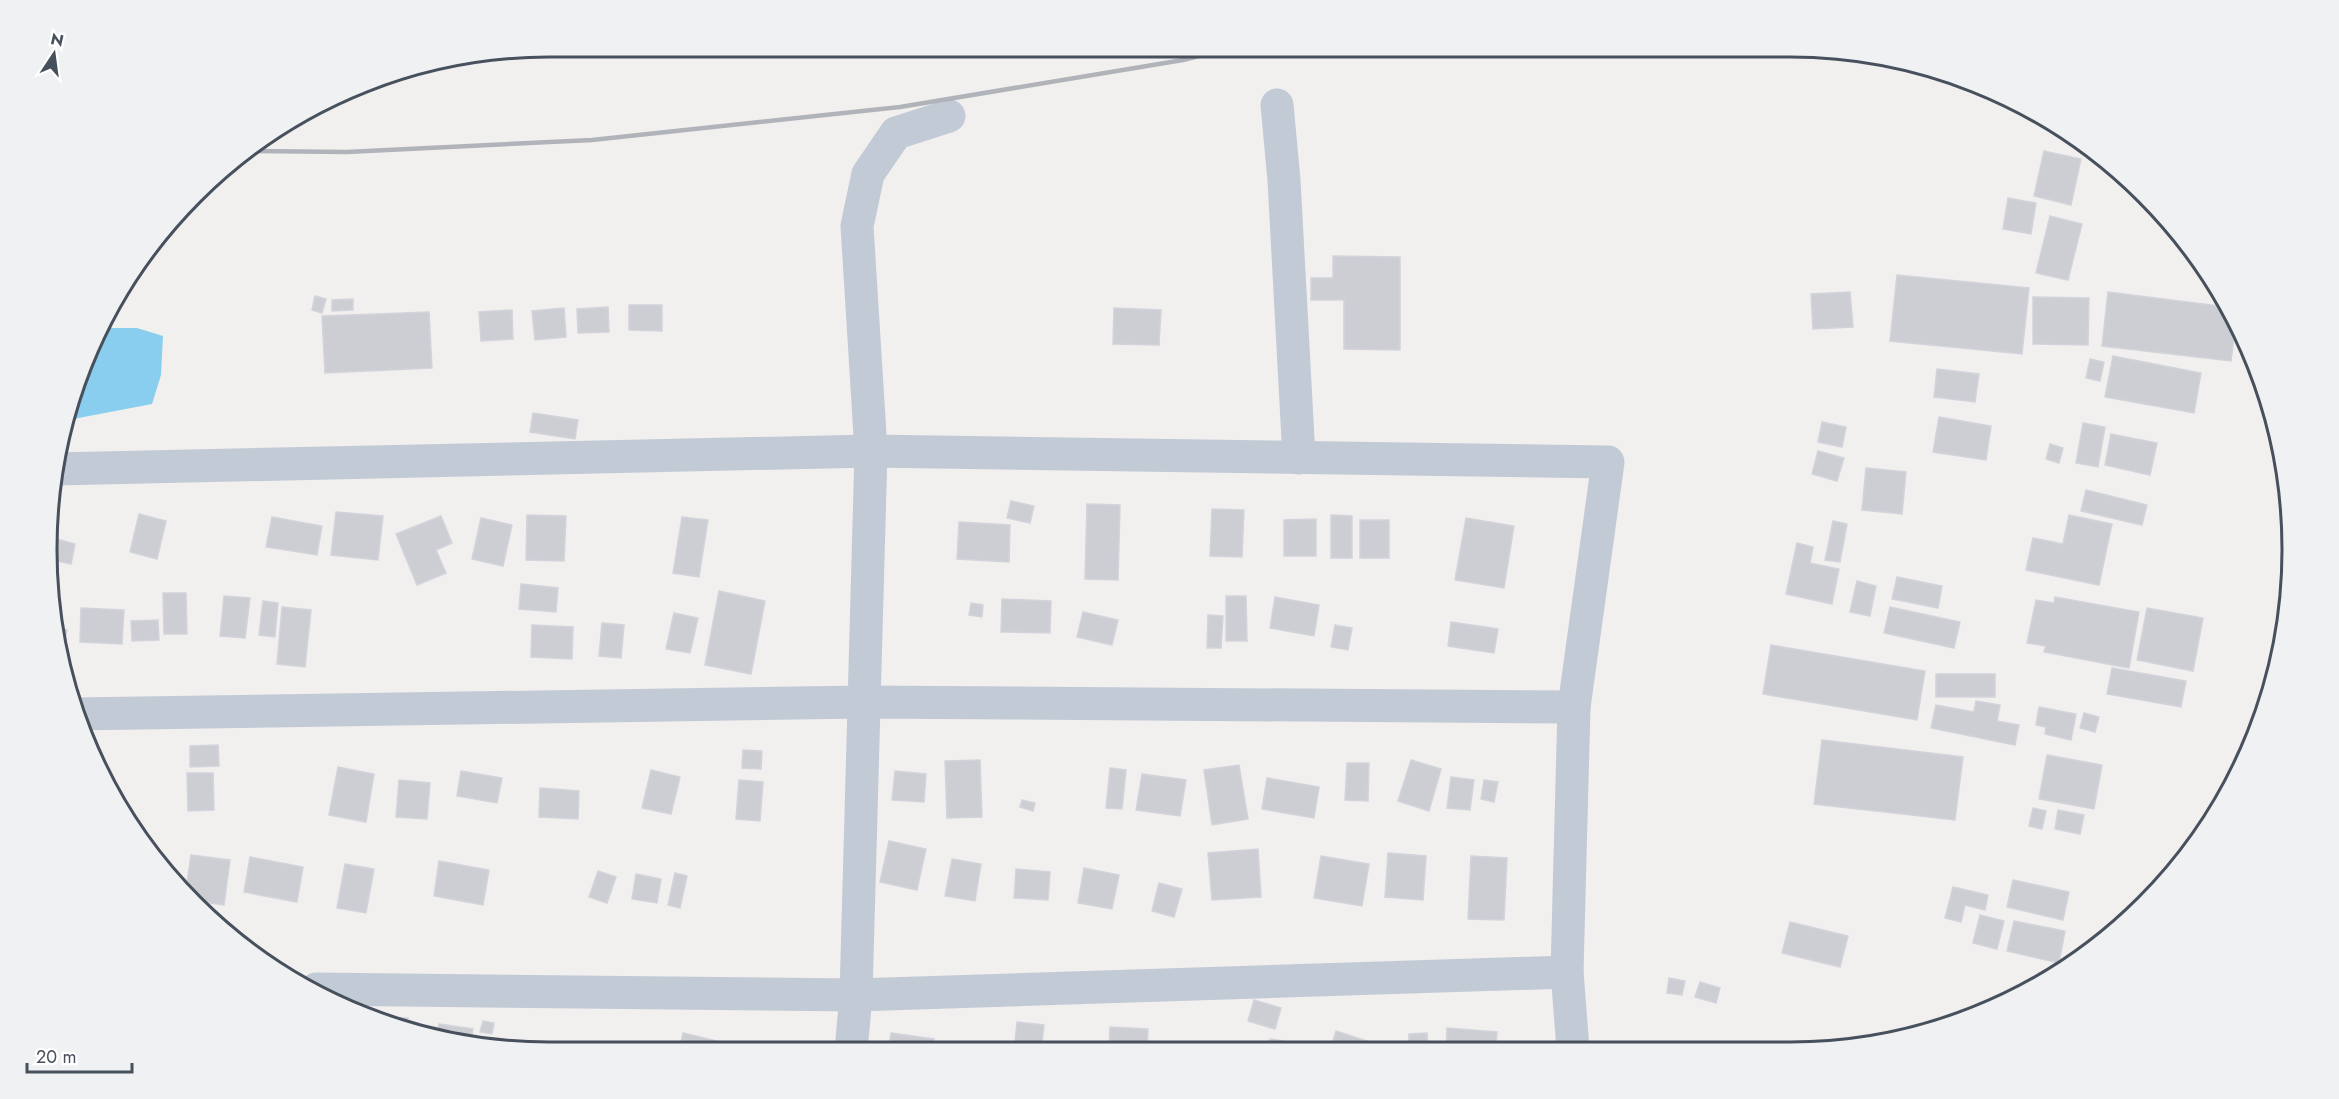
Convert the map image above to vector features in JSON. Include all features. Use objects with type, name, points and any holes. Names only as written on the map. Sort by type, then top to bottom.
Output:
[{"type":"street","points":[[1277,105],[1284,180],[1299,458]]},
{"type":"street","points":[[852,1042],[856,996],[871,451],[857,226],[868,174],[896,133],[949,116]]},
{"type":"street","points":[[64,469],[871,451],[1608,462],[1574,707],[1567,972],[1572,1042]]},
{"type":"street","points":[[85,714],[863,702],[1574,707]]},
{"type":"street","points":[[328,989],[856,996],[1567,972]]},
{"type":"water","points":[[110,328],[137,328],[163,336],[161,375],[152,404],[75,419],[94,361]]},
{"type":"building","points":[[2044,151],[2081,159],[2071,205],[2034,196]]},
{"type":"building","points":[[2008,198],[2036,203],[2031,234],[2003,229]]},
{"type":"building","points":[[2050,216],[2082,224],[2068,280],[2036,273]]},
{"type":"building","points":[[1333,256],[1400,257],[1400,350],[1344,349],[1344,300],[1311,300],[1311,278],[1333,278]]},
{"type":"building","points":[[1897,275],[2029,288],[2022,354],[1890,341]]},
{"type":"building","points":[[1850,292],[1853,327],[1813,329],[1811,294]]},
{"type":"building","points":[[2108,292],[2217,306],[2234,338],[2231,361],[2102,346]]},
{"type":"building","points":[[315,296],[326,299],[322,313],[312,310]]},
{"type":"building","points":[[2033,297],[2089,298],[2088,345],[2033,344]]},
{"type":"building","points":[[353,299],[353,310],[332,311],[332,300]]},
{"type":"building","points":[[629,305],[662,305],[662,331],[629,330]]},
{"type":"building","points":[[608,307],[609,332],[578,333],[577,309]]},
{"type":"building","points":[[564,308],[566,337],[535,340],[532,311]]},
{"type":"building","points":[[1114,308],[1161,310],[1159,345],[1113,344]]},
{"type":"building","points":[[512,310],[513,339],[481,341],[479,312]]},
{"type":"building","points":[[429,312],[432,368],[325,373],[322,316]]},
{"type":"building","points":[[2113,356],[2201,373],[2194,413],[2105,397]]},
{"type":"building","points":[[2090,359],[2104,362],[2100,381],[2086,378]]},
{"type":"building","points":[[1937,369],[1979,374],[1975,402],[1934,397]]},
{"type":"building","points":[[533,413],[578,420],[575,439],[530,432]]},
{"type":"building","points":[[1939,417],[1991,426],[1986,460],[1933,452]]},
{"type":"building","points":[[1822,422],[1846,427],[1842,447],[1818,442]]},
{"type":"building","points":[[2083,423],[2105,427],[2098,467],[2076,463]]},
{"type":"building","points":[[2111,434],[2157,443],[2150,475],[2105,465]]},
{"type":"building","points":[[2050,444],[2063,448],[2059,463],[2046,459]]},
{"type":"building","points":[[1818,451],[1844,458],[1837,481],[1812,474]]},
{"type":"building","points":[[1866,468],[1906,472],[1902,514],[1862,510]]},
{"type":"building","points":[[2086,490],[2147,505],[2142,525],[2081,511]]},
{"type":"building","points":[[1011,501],[1034,506],[1030,523],[1007,518]]},
{"type":"building","points":[[1087,504],[1120,505],[1118,580],[1085,579]]},
{"type":"building","points":[[1212,509],[1244,510],[1242,557],[1210,556]]},
{"type":"building","points":[[336,512],[383,516],[378,560],[331,555]]},
{"type":"building","points":[[139,514],[166,521],[157,559],[130,552]]},
{"type":"building","points":[[527,515],[566,516],[564,561],[526,560]]},
{"type":"building","points":[[1331,515],[1352,516],[1352,558],[1331,558]]},
{"type":"building","points":[[2069,515],[2112,524],[2099,585],[2026,570],[2033,538],[2063,544]]},
{"type":"building","points":[[441,516],[452,543],[436,550],[446,573],[417,585],[396,534]]},
{"type":"building","points":[[272,517],[322,526],[317,555],[266,547]]},
{"type":"building","points":[[682,517],[708,520],[699,577],[673,573]]},
{"type":"building","points":[[481,518],[512,525],[503,566],[472,559]]},
{"type":"building","points":[[1466,518],[1514,526],[1504,588],[1455,580]]},
{"type":"building","points":[[1316,519],[1316,556],[1284,556],[1284,520]]},
{"type":"building","points":[[1360,520],[1389,520],[1389,558],[1360,558]]},
{"type":"building","points":[[1833,521],[1847,524],[1840,562],[1825,560]]},
{"type":"building","points":[[959,522],[1010,525],[1009,562],[957,559]]},
{"type":"building","points":[[57,539],[75,544],[71,564],[57,561]]},
{"type":"building","points":[[1797,543],[1813,547],[1810,563],[1839,569],[1832,604],[1786,594]]},
{"type":"building","points":[[1897,577],[1942,586],[1938,608],[1892,599]]},
{"type":"building","points":[[1857,581],[1876,586],[1870,616],[1850,612]]},
{"type":"building","points":[[521,584],[558,588],[556,612],[519,609]]},
{"type":"building","points":[[719,591],[765,601],[751,674],[705,665]]},
{"type":"building","points":[[163,593],[186,593],[187,634],[164,634]]},
{"type":"building","points":[[224,596],[250,598],[245,638],[220,636]]},
{"type":"building","points":[[1226,596],[1246,596],[1247,641],[1226,641]]},
{"type":"building","points":[[1275,597],[1319,605],[1314,636],[1270,628]]},
{"type":"building","points":[[2055,597],[2139,612],[2129,668],[2044,652],[2046,646],[2027,643],[2036,600],[2054,603]]},
{"type":"building","points":[[1002,599],[1051,601],[1050,633],[1001,632]]},
{"type":"building","points":[[263,601],[278,603],[275,637],[259,635]]},
{"type":"building","points":[[971,603],[983,605],[982,617],[969,615]]},
{"type":"building","points":[[282,607],[311,610],[305,667],[277,664]]},
{"type":"building","points":[[1890,607],[1960,622],[1954,648],[1884,633]]},
{"type":"building","points":[[81,608],[124,610],[122,644],[80,642]]},
{"type":"building","points":[[2147,608],[2203,618],[2193,671],[2137,660]]},
{"type":"building","points":[[1083,612],[1118,620],[1112,645],[1077,637]]},
{"type":"building","points":[[674,613],[698,618],[690,653],[666,649]]},
{"type":"building","points":[[1208,615],[1223,616],[1221,648],[1207,648]]},
{"type":"building","points":[[158,620],[159,640],[132,641],[131,621]]},
{"type":"building","points":[[1451,622],[1498,629],[1494,653],[1448,646]]},
{"type":"building","points":[[602,623],[624,625],[621,658],[599,656]]},
{"type":"building","points":[[532,625],[573,627],[572,659],[531,657]]},
{"type":"building","points":[[1335,625],[1352,628],[1348,650],[1331,647]]},
{"type":"building","points":[[1771,645],[1925,671],[1917,720],[1763,694]]},
{"type":"building","points":[[2112,668],[2186,681],[2181,707],[2107,694]]},
{"type":"building","points":[[1936,674],[1995,674],[1995,697],[1936,697]]},
{"type":"building","points":[[1976,701],[2000,705],[1997,721],[2019,725],[2015,745],[1931,728],[1936,705],[1974,712]]},
{"type":"building","points":[[2039,707],[2076,714],[2071,740],[2045,734],[2046,727],[2036,725]]},
{"type":"building","points":[[2084,713],[2099,717],[2095,732],[2080,728]]},
{"type":"building","points":[[1822,740],[1963,757],[1955,820],[1814,804]]},
{"type":"building","points":[[218,745],[219,766],[190,767],[190,746]]},
{"type":"building","points":[[743,750],[762,751],[761,769],[742,768]]},
{"type":"building","points":[[2047,755],[2102,765],[2094,809],[2039,799]]},
{"type":"building","points":[[980,760],[982,817],[947,818],[945,761]]},
{"type":"building","points":[[1411,760],[1441,769],[1429,811],[1398,801]]},
{"type":"building","points":[[1347,763],[1369,763],[1368,801],[1345,800]]},
{"type":"building","points":[[1239,765],[1248,819],[1212,825],[1204,770]]},
{"type":"building","points":[[338,767],[374,774],[366,822],[329,815]]},
{"type":"building","points":[[1110,768],[1126,770],[1122,809],[1106,808]]},
{"type":"building","points":[[651,770],[680,777],[671,814],[642,808]]},
{"type":"building","points":[[461,771],[502,778],[497,803],[457,796]]},
{"type":"building","points":[[895,771],[926,774],[924,802],[892,800]]},
{"type":"building","points":[[187,773],[213,773],[214,810],[188,811]]},
{"type":"building","points":[[1142,774],[1186,780],[1180,816],[1136,810]]},
{"type":"building","points":[[1451,777],[1474,780],[1470,810],[1447,808]]},
{"type":"building","points":[[1267,778],[1319,787],[1314,818],[1262,809]]},
{"type":"building","points":[[399,780],[430,783],[427,819],[396,817]]},
{"type":"building","points":[[739,780],[763,782],[760,821],[736,819]]},
{"type":"building","points":[[1484,780],[1498,782],[1494,802],[1481,799]]},
{"type":"building","points":[[540,788],[579,791],[578,819],[539,817]]},
{"type":"building","points":[[1022,800],[1035,803],[1033,811],[1020,807]]},
{"type":"building","points":[[2033,808],[2046,811],[2042,829],[2029,826]]},
{"type":"building","points":[[2058,810],[2084,815],[2080,834],[2055,829]]},
{"type":"building","points":[[889,841],[926,849],[917,890],[880,882]]},
{"type":"building","points":[[1258,849],[1261,897],[1212,900],[1208,853]]},
{"type":"building","points":[[1388,853],[1426,856],[1423,900],[1385,897]]},
{"type":"building","points":[[191,855],[230,860],[224,905],[206,902],[187,883]]},
{"type":"building","points":[[1321,856],[1369,864],[1362,906],[1314,898]]},
{"type":"building","points":[[1471,856],[1507,858],[1504,920],[1468,919]]},
{"type":"building","points":[[250,857],[303,867],[297,902],[244,892]]},
{"type":"building","points":[[952,859],[981,864],[975,901],[945,896]]},
{"type":"building","points":[[439,861],[489,870],[483,905],[434,896]]},
{"type":"building","points":[[345,864],[374,869],[366,913],[337,908]]},
{"type":"building","points":[[1084,868],[1119,875],[1112,909],[1078,903]]},
{"type":"building","points":[[1016,869],[1050,872],[1048,900],[1014,898]]},
{"type":"building","points":[[598,871],[616,877],[607,903],[589,897]]},
{"type":"building","points":[[675,873],[687,876],[680,908],[668,905]]},
{"type":"building","points":[[636,874],[661,879],[657,903],[632,899]]},
{"type":"building","points":[[2013,880],[2069,892],[2063,920],[2007,907]]},
{"type":"building","points":[[1159,883],[1182,889],[1174,917],[1152,911]]},
{"type":"building","points":[[1953,887],[1988,895],[1985,910],[1965,905],[1961,922],[1945,918]]},
{"type":"building","points":[[1980,915],[2004,921],[1997,949],[1973,943]]},
{"type":"building","points":[[2014,921],[2065,931],[2057,963],[2007,951]]},
{"type":"building","points":[[1790,922],[1848,936],[1840,967],[1782,953]]},
{"type":"building","points":[[1669,978],[1685,981],[1682,995],[1667,993]]},
{"type":"building","points":[[1700,982],[1720,988],[1716,1003],[1695,997]]},
{"type":"building","points":[[1254,1000],[1281,1008],[1275,1029],[1248,1021]]},
{"type":"building","points":[[483,1021],[494,1023],[492,1034],[480,1032]]},
{"type":"building","points":[[1017,1022],[1044,1025],[1042,1042],[1015,1042]]},
{"type":"building","points":[[439,1024],[473,1029],[472,1036],[438,1029]]},
{"type":"building","points":[[1110,1027],[1148,1029],[1147,1042],[1109,1042]]},
{"type":"building","points":[[1447,1028],[1497,1032],[1496,1042],[1446,1042]]},
{"type":"building","points":[[1336,1031],[1367,1041],[1367,1042],[1333,1042]]},
{"type":"building","points":[[683,1033],[717,1041],[717,1042],[681,1042]]},
{"type":"building","points":[[891,1033],[934,1039],[934,1042],[890,1042]]},
{"type":"building","points":[[1427,1033],[1428,1042],[1409,1042],[1409,1034]]},
{"type":"building","points":[[1270,1039],[1289,1042],[1269,1042]]},
{"type":"railway","points":[[261,151],[347,152],[592,140],[900,107],[1195,57]]}]
